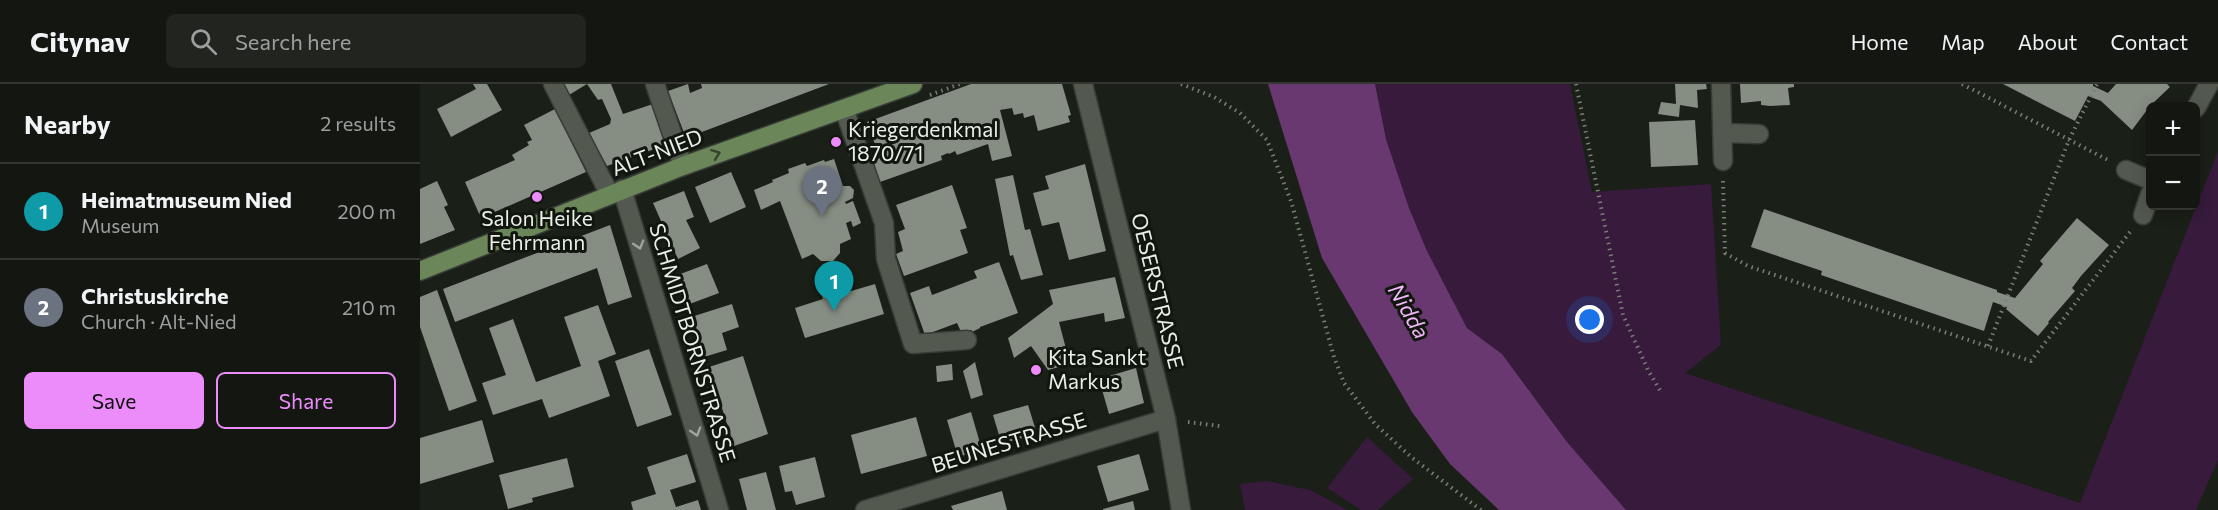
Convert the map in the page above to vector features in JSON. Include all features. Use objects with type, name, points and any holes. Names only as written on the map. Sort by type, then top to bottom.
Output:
[{"type":"main road","name":"ALT-NIED","points":[[420,271],[683,166],[913,84]]},
{"type":"street","name":"SCHMIDTBORNSTRASSE","points":[[553,84],[616,192],[719,510]]},
{"type":"street","points":[[655,84],[683,166]]},
{"type":"street","name":"OESERSTRASSE","points":[[1083,84],[1166,419],[1181,510]]},
{"type":"street","points":[[1721,84],[1723,162]]},
{"type":"street","points":[[2199,102],[2209,84]]},
{"type":"street","points":[[844,108],[884,223],[886,259],[913,344],[967,340]]},
{"type":"street","points":[[1723,133],[1759,134]]},
{"type":"street","points":[[2126,170],[2146,178]]},
{"type":"street","points":[[2143,215],[2146,207]]},
{"type":"street","name":"BEUNESTRASSE","points":[[866,510],[1166,419]]},
{"type":"path","points":[[1181,84],[1214,97],[1240,113],[1267,140],[1291,201],[1331,347],[1344,383],[1376,424],[1404,451],[1481,510]]},
{"type":"path","points":[[1576,84],[1623,315],[1648,370],[1661,392]]},
{"type":"path","points":[[1962,84],[2126,170]]},
{"type":"path","points":[[1988,346],[2069,140],[2097,84]]},
{"type":"path","points":[[1723,162],[1725,253],[1748,266],[2031,361],[2143,215]]},
{"type":"path","points":[[1166,419],[1220,426]]},
{"type":"shaded area","points":[[1375,84],[1570,84],[1592,192],[1711,184],[1721,345],[1685,373],[2080,503],[2195,210],[2200,210],[2200,197],[2218,151],[2218,460],[2196,510],[1626,510],[1567,442],[1502,354],[1467,328],[1427,251],[1409,208],[1386,139]]},
{"type":"shaded area","points":[[1367,437],[1413,479],[1378,510],[1361,510],[1327,488]]},
{"type":"shaded area","points":[[1267,481],[1310,490],[1348,510],[1245,510],[1240,484]]},
{"type":"water","name":"Nidda","points":[[1268,84],[1375,84],[1386,139],[1409,208],[1427,251],[1467,328],[1502,354],[1567,442],[1626,510],[1499,510],[1450,464],[1412,412],[1322,258]]},
{"type":"building","points":[[473,84],[487,84],[502,110],[451,137],[437,109],[476,89]]},
{"type":"building","points":[[563,84],[587,84],[569,95]]},
{"type":"building","points":[[587,84],[611,84],[623,114],[659,102],[674,142],[607,166],[589,133],[610,124],[611,119],[602,99],[598,100]]},
{"type":"building","points":[[688,84],[690,93],[702,88],[701,84],[829,84],[686,138],[668,91]]},
{"type":"building","points":[[971,84],[1062,84],[1071,115],[1068,116],[1070,122],[1038,131],[1034,115],[1024,118],[1023,113],[1014,115],[1012,108],[1000,110],[1012,156],[992,161],[988,144],[957,155],[955,151],[948,153],[941,156],[942,160],[880,182],[872,161],[880,158],[867,122]]},
{"type":"building","points":[[1675,84],[1706,84],[1707,89],[1697,90],[1698,108],[1680,105],[1679,117],[1658,114],[1661,102],[1676,104]]},
{"type":"building","points":[[1740,84],[1794,84],[1794,87],[1788,88],[1790,105],[1761,105],[1761,101],[1741,103]]},
{"type":"building","points":[[2003,84],[2093,84],[2108,93],[2116,84],[2167,84],[2170,87],[2154,102],[2146,102],[2146,111],[2132,130],[2101,101],[2088,96],[2075,121]]},
{"type":"building","points":[[555,109],[586,172],[481,218],[465,182],[515,160],[512,155],[529,145],[527,142],[532,140],[524,125]]},
{"type":"building","points":[[1695,120],[1698,165],[1651,167],[1649,122]]},
{"type":"building","points":[[834,159],[843,186],[850,186],[854,190],[853,198],[845,202],[846,204],[853,201],[861,223],[853,227],[851,221],[846,223],[851,239],[840,244],[840,253],[833,261],[821,261],[813,254],[802,259],[780,201],[761,210],[754,190],[789,173],[788,169],[805,163],[807,166]]},
{"type":"building","points":[[1085,164],[1106,251],[1069,260],[1059,222],[1042,226],[1033,193],[1049,189],[1045,176]]},
{"type":"building","points":[[731,172],[746,207],[710,223],[695,187]]},
{"type":"building","points":[[1013,175],[1025,230],[1030,229],[1043,275],[1021,280],[1013,255],[1010,256],[995,179]]},
{"type":"building","points":[[437,181],[448,205],[444,207],[455,230],[420,244],[420,189]]},
{"type":"building","points":[[952,185],[967,228],[960,230],[968,253],[904,276],[896,254],[903,251],[898,232],[905,229],[896,205]]},
{"type":"building","points":[[684,191],[694,217],[686,220],[700,248],[678,259],[653,203]]},
{"type":"building","points":[[1764,209],[2015,298],[2043,264],[2040,261],[2077,218],[2109,245],[2081,276],[2072,288],[2075,291],[2038,336],[2006,309],[2007,307],[1993,302],[1984,331],[1821,275],[1822,271],[1751,247]]},
{"type":"building","points":[[610,225],[632,297],[608,305],[597,268],[455,322],[443,289]]},
{"type":"building","points":[[999,262],[1018,313],[972,332],[972,330],[962,334],[957,323],[925,335],[910,293],[929,286],[932,295],[977,278],[974,271]]},
{"type":"building","points":[[707,264],[719,293],[687,305],[675,276]]},
{"type":"building","points":[[1115,277],[1125,318],[1105,322],[1104,313],[1059,322],[1070,364],[1048,370],[1031,346],[1014,358],[1008,338],[1053,304],[1049,290]]},
{"type":"building","points":[[875,284],[884,314],[805,338],[795,308],[823,299],[821,291],[839,285],[841,294]]},
{"type":"building","points":[[437,290],[477,401],[449,411],[420,327],[420,297]]},
{"type":"building","points":[[732,304],[739,327],[722,333],[727,350],[704,357],[691,317]]},
{"type":"building","points":[[598,305],[616,354],[598,361],[610,396],[549,418],[542,399],[493,415],[482,383],[506,375],[489,328],[513,319],[536,382],[581,366],[564,317]]},
{"type":"building","points":[[649,349],[672,415],[637,427],[615,361]]},
{"type":"building","points":[[743,356],[768,434],[734,446],[709,367]]},
{"type":"building","points":[[975,362],[983,395],[971,399],[963,371]]},
{"type":"building","points":[[952,364],[953,380],[937,382],[936,366]]},
{"type":"building","points":[[1136,368],[1144,403],[1109,414],[1099,379]]},
{"type":"building","points":[[1028,405],[1037,434],[1008,442],[1005,433],[999,435],[993,415]]},
{"type":"building","points":[[971,412],[982,450],[958,457],[947,420]]},
{"type":"building","points":[[916,417],[927,456],[861,474],[851,435]]},
{"type":"building","points":[[482,420],[494,462],[420,484],[420,438]]},
{"type":"building","points":[[687,454],[696,482],[670,490],[676,507],[698,500],[701,510],[633,510],[631,502],[656,494],[647,467]]},
{"type":"building","points":[[1139,454],[1149,490],[1108,502],[1097,466]]},
{"type":"building","points":[[815,457],[825,497],[796,505],[792,491],[785,492],[779,466]]},
{"type":"building","points":[[567,458],[574,487],[532,498],[533,502],[508,509],[499,475]]},
{"type":"building","points":[[766,472],[776,510],[747,510],[739,479]]},
{"type":"building","points":[[1002,491],[1007,510],[953,510],[951,506]]},
{"type":"building","points":[[1133,501],[1135,510],[1103,510],[1103,509]]},
{"type":"place","name":"Kriegerdenkmal 1870/71","points":[[836,142]]},
{"type":"place","name":"Salon Heike Fehrmann","points":[[537,197]]},
{"type":"place","name":"Christuskirche","points":[[822,216]]},
{"type":"place","name":"Heimatmuseum Nied","points":[[834,311]]},
{"type":"place","name":"Kita Sankt Markus","points":[[1036,370]]}]
